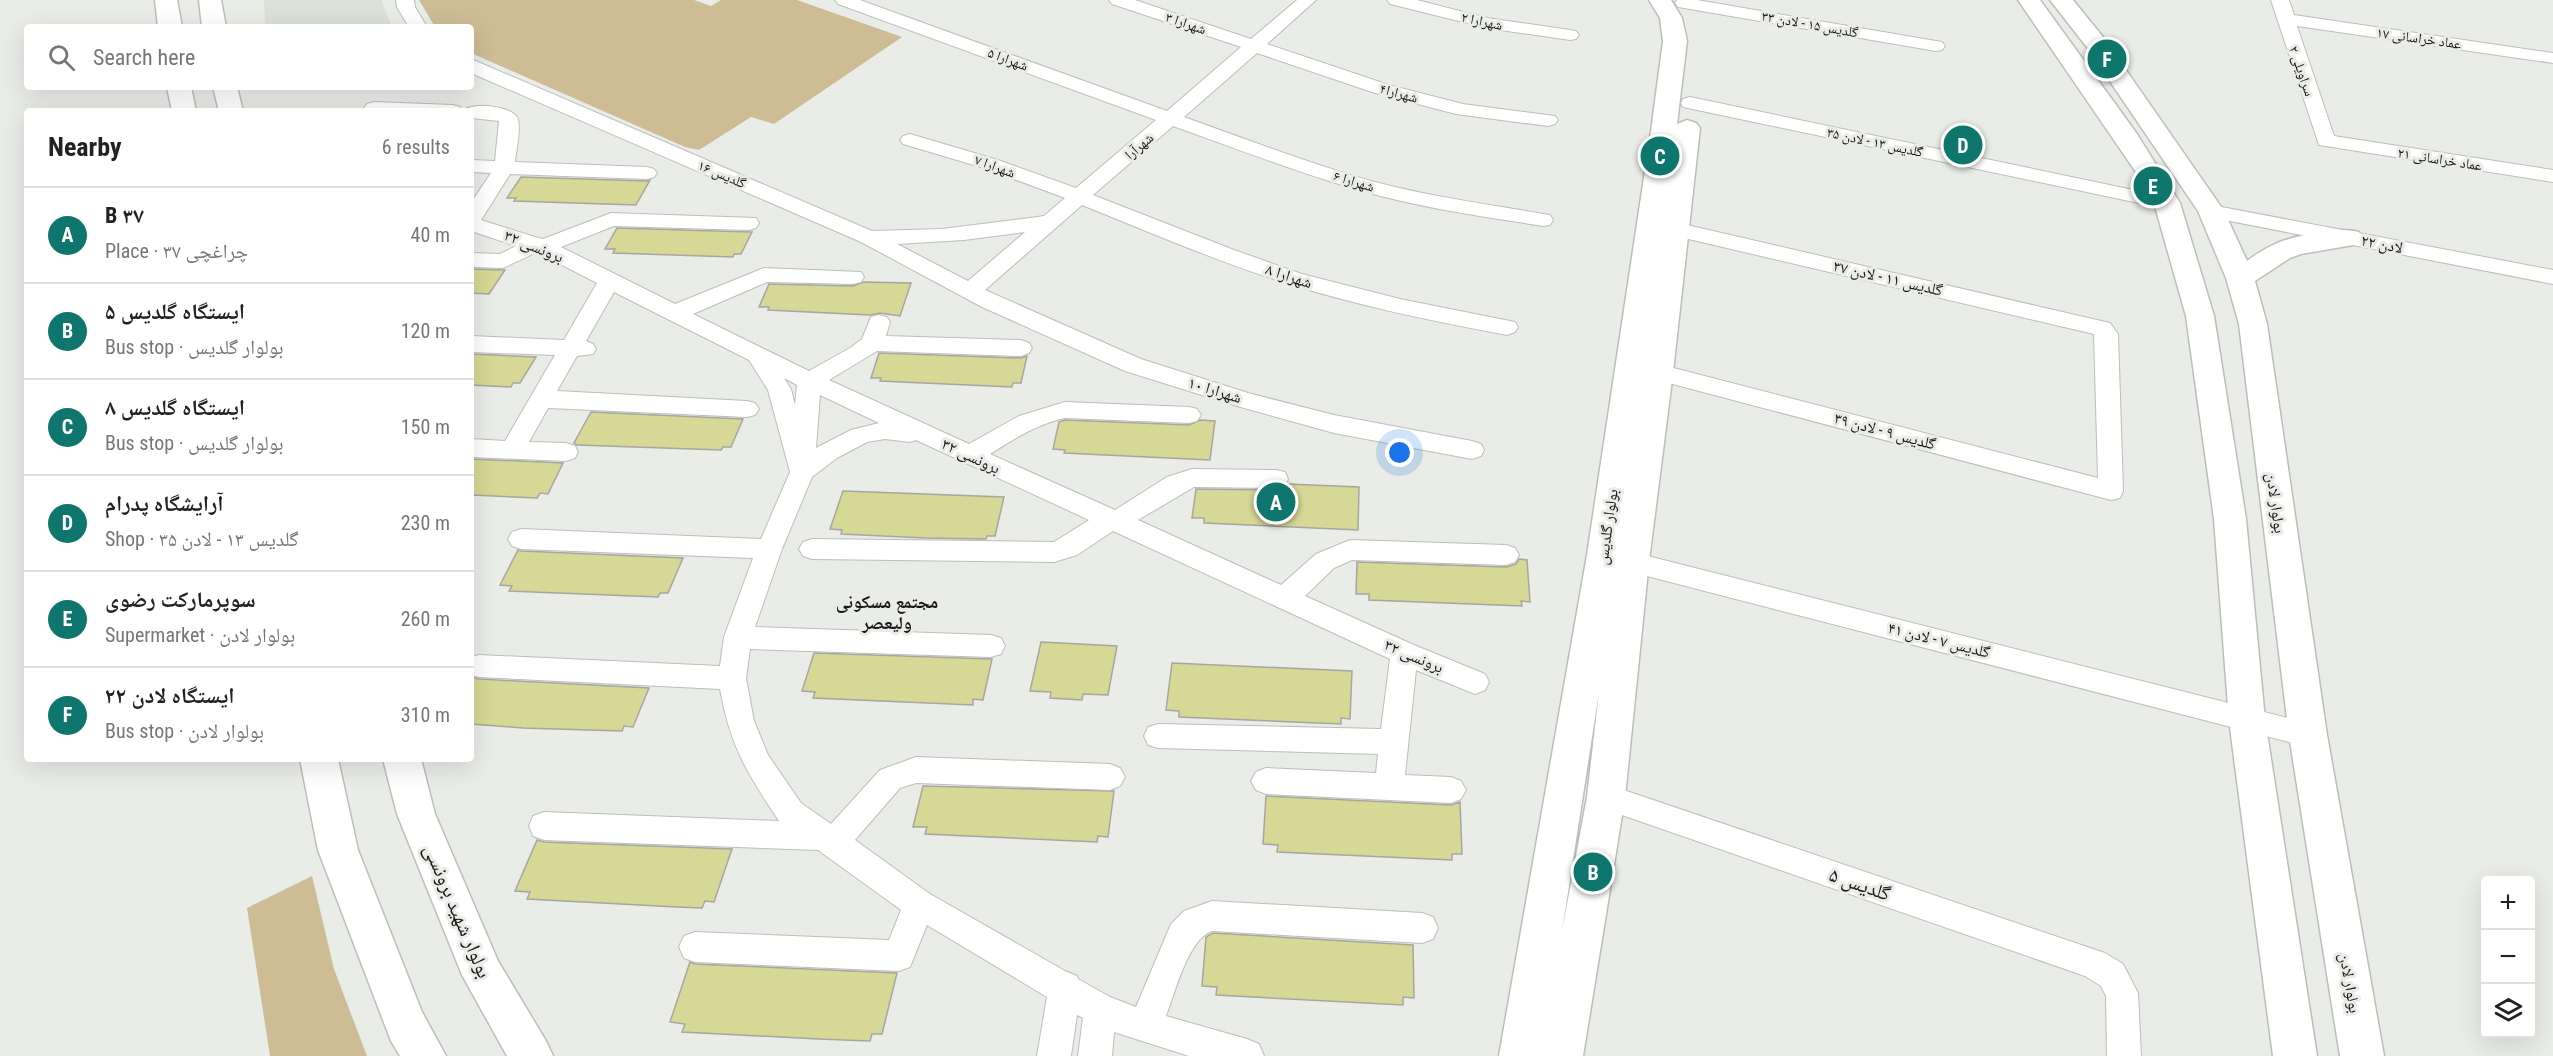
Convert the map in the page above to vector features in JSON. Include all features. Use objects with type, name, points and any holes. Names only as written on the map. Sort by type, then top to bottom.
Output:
[{"type":"main road","points":[[166,0],[170,24]]},
{"type":"main road","points":[[210,0],[214,24]]},
{"type":"main road","points":[[2029,0],[2124,134],[2167,203],[2187,266],[2201,327],[2230,519],[2247,720],[2295,1056]]},
{"type":"main road","name":"بولوار لادن","points":[[2061,0],[2095,42],[2211,211],[2240,278],[2253,324],[2308,735],[2362,1056]]},
{"type":"main road","name":"بولوار گلدیس","points":[[1521,1056],[1618,558],[1658,372],[1697,44],[1691,15],[1675,1],[1671,18],[1675,41],[1618,558],[1606,797],[1562,1056]]},
{"type":"main road","points":[[180,90],[184,108]]},
{"type":"main road","points":[[226,90],[230,108]]},
{"type":"main road","points":[[2240,278],[2280,252],[2296,246],[2349,238]]},
{"type":"main road","points":[[320,762],[338,850],[406,1026],[424,1056]]},
{"type":"main road","name":"بولوار شهید برونسی","points":[[403,762],[416,814],[483,975],[531,1056]]},
{"type":"street","points":[[405,0],[406,7],[416,24]]},
{"type":"street","name":"شهرارا ۵","points":[[844,0],[1172,117]]},
{"type":"street","name":"شهرارا ۳","points":[[1118,0],[1255,46]]},
{"type":"street","name":"شهرآرا","points":[[970,291],[1307,0]]},
{"type":"street","name":"شهرارا ۲","points":[[1396,0],[1487,23],[1570,35]]},
{"type":"street","name":"سراویلی ۲","points":[[2280,0],[2326,141]]},
{"type":"street","name":"گلدیس ۱۵ - لادن ۳۳","points":[[1675,1],[1936,46]]},
{"type":"street","name":"عماد خراسانی ۱۷","points":[[2285,19],[2553,58]]},
{"type":"street","name":"شهرارا۴","points":[[1255,46],[1382,89],[1463,110],[1548,120]]},
{"type":"street","name":"گلدیس ۱۶","points":[[474,67],[868,237],[970,291]]},
{"type":"street","name":"گلدیس ۱۳ - لادن ۳۵","points":[[1690,103],[2167,203]]},
{"type":"street","points":[[474,112],[497,113],[507,117],[509,121],[504,168],[474,214]]},
{"type":"street","name":"شهرارا ۶","points":[[1172,117],[1291,162],[1367,186],[1447,204],[1543,220]]},
{"type":"street","name":"شهرارا ۷","points":[[910,140],[957,152],[1080,197]]},
{"type":"street","name":"عماد خراسانی ۲۱","points":[[2326,141],[2553,176]]},
{"type":"street","points":[[474,166],[647,173]]},
{"type":"street","name":"شهرارا ۸","points":[[1080,197],[1227,256],[1313,285],[1407,309],[1507,327]]},
{"type":"street","name":"لادن ۲۲","points":[[2211,211],[2553,277]]},
{"type":"street","points":[[474,260],[503,261],[610,219],[749,223]]},
{"type":"street","points":[[868,237],[922,238],[987,232],[1053,221]]},
{"type":"street","name":"برونسی ۳۲","points":[[474,225],[539,245],[677,312],[757,356],[922,434],[1286,597],[1404,653],[1476,682]]},
{"type":"street","name":"گلدیس ۱۱ - لادن ۳۷","points":[[1674,229],[2102,328],[2107,334],[2111,491]]},
{"type":"street","points":[[677,312],[764,274],[853,277]]},
{"type":"street","points":[[522,450],[617,283]]},
{"type":"street","name":"شهرارا ۱۰","points":[[970,291],[1133,365],[1245,400],[1334,424],[1472,450]]},
{"type":"street","points":[[1021,348],[875,332],[858,354],[809,381],[802,472],[769,549],[738,637],[732,678],[740,721],[756,762],[790,812],[919,904],[1065,987],[1100,1010],[1246,1056]]},
{"type":"street","points":[[474,344],[578,349]]},
{"type":"street","points":[[757,356],[779,389],[802,472]]},
{"type":"street","name":"گلدیس ۹ - لادن ۳۹","points":[[1658,372],[2111,491]]},
{"type":"street","points":[[551,400],[747,409]]},
{"type":"street","points":[[969,455],[1026,421],[1047,413],[1065,410],[1189,416]]},
{"type":"street","points":[[802,472],[824,453],[852,439],[881,431],[922,434]]},
{"type":"street","points":[[474,448],[566,452]]},
{"type":"street","points":[[812,549],[1054,552],[1068,548],[1176,484],[1192,478],[1276,479]]},
{"type":"street","points":[[521,539],[769,549]]},
{"type":"street","points":[[1286,597],[1325,561],[1350,550],[1506,555]]},
{"type":"street","name":"گلدیس ۷ - لادن ۴۱","points":[[1618,558],[2308,735]]},
{"type":"street","points":[[738,637],[991,646]]},
{"type":"street","points":[[1389,787],[1404,653]]},
{"type":"street","points":[[479,666],[732,678]]},
{"type":"street","points":[[1158,736],[1395,742]]},
{"type":"street","points":[[544,826],[829,840],[890,779],[910,771],[1110,777]]},
{"type":"street","points":[[1266,781],[1451,790]]},
{"type":"street","name":"گلدیس ۵","points":[[1606,797],[2094,964],[2112,975],[2122,993],[2124,1056]]},
{"type":"street","points":[[695,947],[899,956],[919,904]]},
{"type":"street","points":[[1145,1026],[1182,935],[1195,922],[1212,916],[1422,928]]},
{"type":"street","points":[[1054,1056],[1065,987]]},
{"type":"street","points":[[1095,1056],[1100,1010]]},
{"type":"shaded area","points":[[264,0],[381,0],[391,24],[265,24]]},
{"type":"shaded area","points":[[419,0],[694,0],[711,6],[721,0],[797,0],[902,37],[774,124],[751,117],[699,150],[685,147],[474,54],[474,24],[433,24]]},
{"type":"shaded area","points":[[312,876],[334,969],[367,1056],[270,1056],[247,908]]},
{"type":"building","points":[[521,177],[650,180],[636,205],[514,201],[516,198],[507,198]]},
{"type":"building","points":[[617,228],[752,232],[741,254],[734,254],[733,257],[613,253],[615,249],[605,249]]},
{"type":"building","points":[[474,269],[505,270],[489,294],[474,293]]},
{"type":"building","points":[[864,282],[911,283],[900,316],[880,313],[870,315],[768,310],[769,307],[759,307],[769,284],[853,286]]},
{"type":"building","points":[[879,353],[1021,358],[1027,356],[1021,383],[1013,383],[1012,387],[880,381],[881,378],[871,378]]},
{"type":"building","points":[[474,354],[536,357],[520,383],[513,383],[511,387],[474,385]]},
{"type":"building","points":[[591,412],[743,419],[731,447],[723,447],[721,450],[577,445],[574,443]]},
{"type":"building","points":[[1065,420],[1189,425],[1200,420],[1215,421],[1210,460],[1064,453],[1065,450],[1053,449],[1059,422]]},
{"type":"building","points":[[474,459],[563,463],[548,494],[540,493],[537,498],[474,495]]},
{"type":"building","points":[[1288,484],[1359,487],[1358,530],[1204,523],[1204,518],[1192,518],[1196,489],[1276,490],[1285,488]]},
{"type":"building","points":[[843,491],[1004,497],[995,536],[987,536],[986,539],[925,538],[841,534],[842,530],[830,529]]},
{"type":"building","points":[[518,550],[683,558],[668,593],[660,593],[658,597],[509,591],[512,586],[500,585]]},
{"type":"building","points":[[1519,559],[1527,560],[1530,602],[1521,601],[1522,606],[1369,600],[1369,594],[1356,594],[1357,562],[1506,567],[1516,564]]},
{"type":"building","points":[[1041,642],[1117,646],[1108,695],[1083,694],[1082,700],[1050,698],[1051,692],[1030,691]]},
{"type":"building","points":[[814,653],[992,659],[983,700],[973,699],[973,705],[813,698],[815,692],[802,691]]},
{"type":"building","points":[[1172,663],[1352,671],[1350,719],[1341,718],[1341,724],[1179,717],[1179,711],[1166,710]]},
{"type":"building","points":[[474,678],[649,688],[633,727],[624,726],[622,731],[474,724]]},
{"type":"building","points":[[923,786],[1114,791],[1108,837],[1098,836],[1097,842],[925,834],[927,827],[913,827]]},
{"type":"building","points":[[1266,796],[1451,805],[1460,802],[1462,854],[1452,854],[1452,860],[1277,852],[1278,845],[1263,844]]},
{"type":"building","points":[[537,840],[732,849],[714,902],[705,901],[702,908],[677,907],[527,899],[530,892],[515,891]]},
{"type":"building","points":[[1213,933],[1413,945],[1414,998],[1403,997],[1403,1005],[1216,995],[1217,987],[1202,986],[1206,937]]},
{"type":"building","points":[[690,962],[897,973],[882,1034],[872,1034],[870,1041],[682,1032],[685,1024],[670,1022]]},
{"type":"place","name":"ایستگاه لادن ۲۲","points":[[2107,59]]},
{"type":"place","name":"آرایشگاه پدرام","points":[[1963,145]]},
{"type":"place","name":"ایستگاه گلدیس ۸","points":[[1660,156]]},
{"type":"place","name":"سوپرمارکت رضوی","points":[[2153,186]]},
{"type":"place","name":"B ۳۷","points":[[1276,502]]},
{"type":"place","name":"ایستگاه گلدیس ۵","points":[[1593,872]]},
{"type":"district","name":"مجتمع مسکونی ولیعصر","points":[[887,611]]}]
